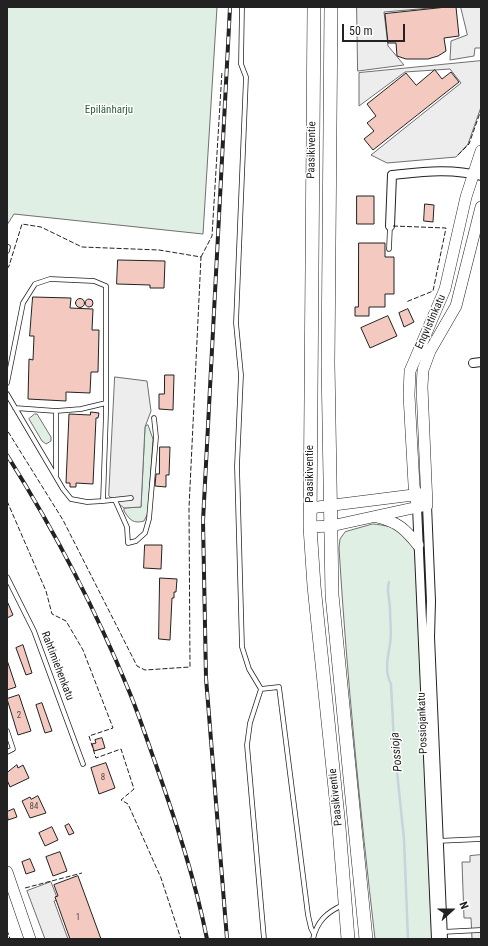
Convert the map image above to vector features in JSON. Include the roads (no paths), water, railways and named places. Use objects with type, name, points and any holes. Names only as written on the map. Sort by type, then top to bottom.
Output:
[{"type":"highway","name":"Paasikiventie","points":[[314,7],[310,527],[314,586],[339,827],[348,939]]},
{"type":"highway","name":"Paasikiventie","points":[[331,7],[328,363],[332,595],[366,939]]},
{"type":"main road","name":"Enqvistinkatu","points":[[422,506],[409,395],[410,371],[445,289],[477,175],[481,151]]},
{"type":"main road","name":"Enqvistinkatu","points":[[420,494],[423,370],[438,336],[456,306],[481,207]]},
{"type":"main road","points":[[310,508],[420,494]]},
{"type":"main road","points":[[310,527],[331,526],[422,506]]},
{"type":"main road","points":[[373,516],[392,521],[406,530],[418,545]]},
{"type":"main road","points":[[7,872],[30,939]]},
{"type":"street","points":[[390,226],[392,175],[434,170],[477,175]]},
{"type":"street","name":"Possiojankatu","points":[[422,506],[418,545],[436,842]]},
{"type":"street","name":"Possiojankatu","points":[[422,506],[439,935]]},
{"type":"lane","points":[[242,7],[241,64],[246,77],[236,323],[241,375],[237,466],[242,647],[248,669],[261,689]]},
{"type":"lane","points":[[389,249],[390,226]]},
{"type":"lane","points":[[7,383],[23,302],[35,284],[50,279],[94,281],[106,286],[106,403],[103,501]]},
{"type":"lane","points":[[7,394],[56,478],[71,499],[87,502],[131,498]]},
{"type":"lane","points":[[15,408],[56,411],[81,409],[106,403]]},
{"type":"lane","points":[[56,411],[56,478]]},
{"type":"lane","points":[[115,500],[127,527],[128,543],[136,541],[145,533],[149,519],[156,437],[154,418]]},
{"type":"lane","name":"Rahtimiehenkatu","points":[[7,577],[34,631],[83,764]]},
{"type":"lane","points":[[261,689],[278,687],[308,914],[314,934]]},
{"type":"lane","points":[[261,689],[250,723],[247,745],[264,939]]},
{"type":"lane","points":[[7,731],[13,749],[7,752]]},
{"type":"lane","points":[[436,842],[481,839]]},
{"type":"lane","points":[[313,939],[321,920],[328,912],[345,904]]},
{"type":"lane","points":[[439,935],[481,930]]},
{"type":"waterway","name":"Possioja","points":[[389,582],[388,592],[391,636],[387,669],[391,684],[394,743],[404,839],[408,939]]},
{"type":"railway","points":[[227,939],[206,678],[203,521],[230,7]]},
{"type":"railway","points":[[7,455],[73,570],[116,660],[129,691],[178,829],[197,895],[207,939]]},
{"type":"park label","name":"Epilänharju","points":[[109,110]]}]
